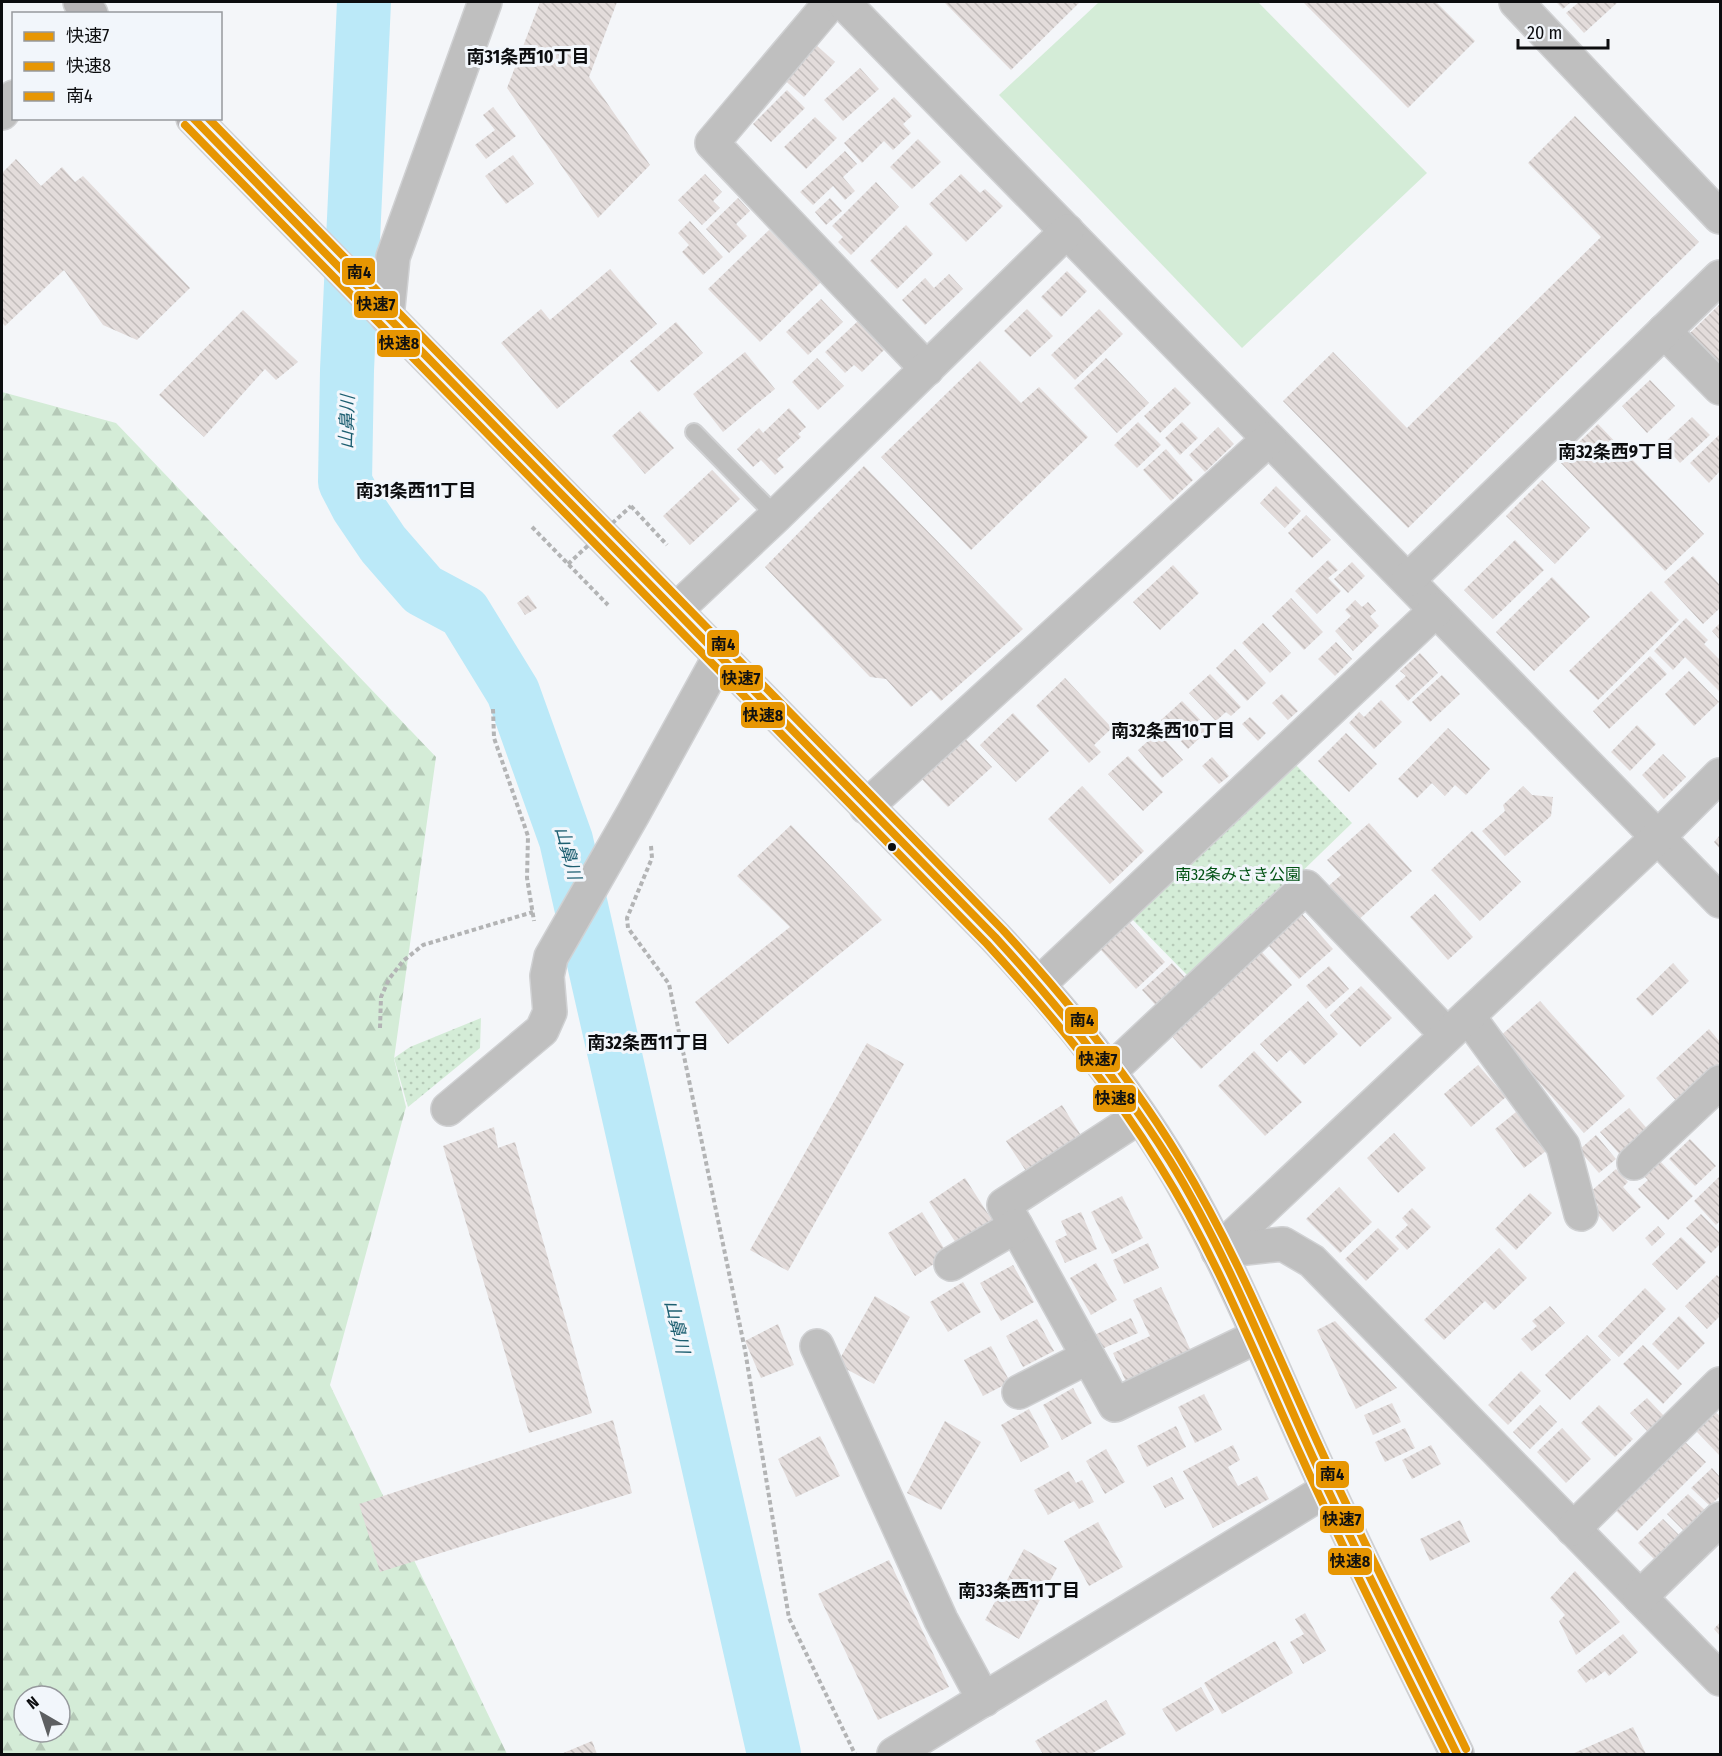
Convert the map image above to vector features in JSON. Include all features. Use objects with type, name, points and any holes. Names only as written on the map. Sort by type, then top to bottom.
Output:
[{"type":"highway","points":[[195,120],[1039,984],[1109,1072],[1170,1161],[1218,1251],[1328,1489],[1457,1755]]},
{"type":"street","points":[[382,312],[393,256],[485,2]]},
{"type":"street","points":[[831,2],[712,143],[927,369]]},
{"type":"street","points":[[843,2],[1720,901]]},
{"type":"street","points":[[1516,2],[1720,217]]},
{"type":"street","points":[[2,113],[12,100]]},
{"type":"street","points":[[676,610],[776,516],[1068,231]]},
{"type":"street","points":[[1408,580],[1720,277]]},
{"type":"street","points":[[1664,331],[1720,388]]},
{"type":"street","points":[[866,807],[1269,439]]},
{"type":"street","points":[[1039,984],[1436,610]]},
{"type":"street","points":[[448,1109],[542,1030],[550,1012],[547,976],[551,957],[551,931],[641,827],[720,656]]},
{"type":"street","points":[[1218,1251],[1658,837],[1720,775]]},
{"type":"street","points":[[1109,1072],[1306,887],[1458,1026],[1563,1146],[1581,1214]]},
{"type":"street","points":[[1634,1162],[1720,1082]]},
{"type":"street","points":[[1139,1117],[1005,1205],[1016,1226],[1115,1406],[1258,1336]]},
{"type":"street","points":[[951,1264],[1016,1226]]},
{"type":"street","points":[[1218,1251],[1283,1244],[1312,1261],[1720,1679]]},
{"type":"street","points":[[818,1346],[941,1620],[984,1700]]},
{"type":"street","points":[[1019,1392],[1088,1357]]},
{"type":"street","points":[[1573,1529],[1720,1384]]},
{"type":"street","points":[[894,1755],[1328,1489]]},
{"type":"street","points":[[1640,1597],[1720,1519]]},
{"type":"lane","points":[[694,432],[776,516]]},
{"type":"path","points":[[568,564],[631,506],[667,545]]},
{"type":"path","points":[[532,527],[608,605]]},
{"type":"path","points":[[493,709],[494,738],[528,836],[527,878],[532,912],[551,931]]},
{"type":"path","points":[[641,827],[652,848],[652,858],[627,918],[628,928],[669,984],[745,1350],[789,1618],[855,1755]]},
{"type":"path","points":[[380,1028],[381,997],[389,979],[403,961],[423,945],[489,923],[532,912]]},
{"type":"green space","points":[[1099,2],[1258,2],[1427,173],[1242,348],[999,95]]},
{"type":"green space","points":[[2,392],[116,423],[436,757],[394,1059],[406,1107],[330,1385],[507,1754],[2,1754]]},
{"type":"green space","name":"南32条みさき公園","points":[[1293,762],[1352,823],[1191,979],[1131,918]]},
{"type":"green space","points":[[481,1018],[480,1048],[408,1107],[394,1058],[410,1047]]},
{"type":"building","points":[[540,2],[617,2],[589,77],[650,165],[598,218],[507,88]]},
{"type":"building","points":[[944,2],[1080,2],[1011,70]]},
{"type":"building","points":[[1303,2],[1436,2],[1475,41],[1408,108]]},
{"type":"building","points":[[1556,2],[1571,2],[1563,9]]},
{"type":"building","points":[[1579,2],[1618,2],[1584,33],[1566,13]]},
{"type":"building","points":[[814,43],[835,62],[804,97],[782,78]]},
{"type":"building","points":[[860,68],[879,89],[843,121],[824,100]]},
{"type":"building","points":[[787,90],[805,108],[771,142],[753,124]]},
{"type":"building","points":[[894,97],[912,116],[903,124],[911,133],[893,150],[884,141],[862,163],[844,143]]},
{"type":"building","points":[[493,107],[516,136],[486,159],[475,145],[495,130],[483,115]]},
{"type":"building","points":[[1575,116],[1699,242],[1408,528],[1283,401],[1333,352],[1407,428],[1601,237],[1528,163]]},
{"type":"building","points":[[815,117],[837,138],[806,169],[784,147]]},
{"type":"building","points":[[918,139],[941,162],[912,189],[890,167]]},
{"type":"building","points":[[845,151],[857,164],[843,177],[855,191],[845,200],[833,186],[813,205],[800,192]]},
{"type":"building","points":[[513,155],[534,184],[506,204],[485,176]]},
{"type":"building","points":[[16,159],[41,186],[62,167],[75,182],[83,176],[190,288],[137,340],[103,325],[64,270],[5,326],[2,322],[2,173]]},
{"type":"building","points":[[705,174],[722,192],[713,201],[720,208],[702,225],[678,200]]},
{"type":"building","points":[[961,174],[980,193],[985,189],[1003,206],[966,242],[929,204]]},
{"type":"building","points":[[876,182],[899,207],[851,255],[838,242],[843,237],[832,226]]},
{"type":"building","points":[[738,198],[750,211],[736,224],[747,236],[729,253],[706,229]]},
{"type":"building","points":[[830,198],[842,211],[826,225],[815,212]]},
{"type":"building","points":[[690,221],[723,257],[703,275],[682,252],[689,245],[678,233]]},
{"type":"building","points":[[906,225],[933,254],[897,289],[870,261]]},
{"type":"building","points":[[769,230],[821,282],[760,342],[708,289]]},
{"type":"building","points":[[610,269],[657,324],[557,409],[501,343],[541,309],[550,320]]},
{"type":"building","points":[[1067,271],[1087,291],[1061,317],[1041,297]]},
{"type":"building","points":[[949,274],[963,289],[925,325],[902,300],[925,278],[934,288]]},
{"type":"building","points":[[821,299],[843,322],[808,355],[786,332]]},
{"type":"building","points":[[1720,304],[1720,367],[1689,334]]},
{"type":"building","points":[[1027,309],[1053,336],[1030,357],[1004,331]]},
{"type":"building","points":[[1099,309],[1123,334],[1075,380],[1051,355]]},
{"type":"building","points":[[243,310],[298,362],[276,380],[265,369],[204,437],[159,395]]},
{"type":"building","points":[[858,321],[885,349],[862,372],[854,365],[845,373],[825,352]]},
{"type":"building","points":[[676,322],[703,353],[658,392],[630,361]]},
{"type":"building","points":[[745,352],[775,389],[723,432],[693,394]]},
{"type":"building","points":[[817,358],[844,386],[818,410],[792,382]]},
{"type":"building","points":[[1106,358],[1149,403],[1117,433],[1074,388]]},
{"type":"building","points":[[980,361],[1021,403],[1039,387],[1088,437],[971,550],[881,457]]},
{"type":"building","points":[[1650,380],[1675,406],[1647,433],[1622,406]]},
{"type":"building","points":[[1175,387],[1191,403],[1160,433],[1144,416]]},
{"type":"building","points":[[789,408],[806,427],[798,434],[801,437],[777,459],[784,467],[775,475],[761,460],[753,467],[737,449],[759,428],[763,433]]},
{"type":"building","points":[[640,411],[674,448],[645,474],[612,436]]},
{"type":"building","points":[[1692,417],[1710,435],[1680,463],[1663,444]]},
{"type":"building","points":[[1138,422],[1161,445],[1137,468],[1114,445]]},
{"type":"building","points":[[1182,422],[1198,438],[1180,455],[1165,438]]},
{"type":"building","points":[[1598,424],[1704,534],[1665,571],[1559,461]]},
{"type":"building","points":[[1218,427],[1234,444],[1205,472],[1189,455]]},
{"type":"building","points":[[1720,434],[1720,471],[1709,483],[1690,463]]},
{"type":"building","points":[[1166,449],[1193,480],[1171,501],[1143,470]]},
{"type":"building","points":[[864,466],[1023,629],[941,701],[931,690],[911,707],[886,679],[870,677],[765,567]]},
{"type":"building","points":[[712,470],[740,499],[690,545],[663,516]]},
{"type":"building","points":[[1542,480],[1590,528],[1555,564],[1506,516]]},
{"type":"building","points":[[1276,486],[1301,511],[1285,528],[1260,503]]},
{"type":"building","points":[[1306,515],[1331,540],[1312,558],[1288,533]]},
{"type":"building","points":[[1515,540],[1544,570],[1493,619],[1464,590]]},
{"type":"building","points":[[1693,556],[1720,585],[1720,608],[1703,624],[1664,582]]},
{"type":"building","points":[[1328,560],[1338,570],[1328,578],[1341,591],[1317,614],[1295,591]]},
{"type":"building","points":[[1352,562],[1365,576],[1348,593],[1334,579]]},
{"type":"building","points":[[1173,565],[1199,593],[1160,630],[1133,602]]},
{"type":"building","points":[[1552,577],[1590,617],[1534,671],[1496,632]]},
{"type":"building","points":[[1651,591],[1679,620],[1598,700],[1569,671]]},
{"type":"building","points":[[528,595],[537,608],[525,615],[517,603]]},
{"type":"building","points":[[1291,598],[1323,632],[1304,650],[1272,616]]},
{"type":"building","points":[[1355,600],[1362,607],[1368,602],[1376,611],[1370,616],[1379,626],[1353,651],[1335,631],[1351,616],[1345,610]]},
{"type":"building","points":[[1686,618],[1708,640],[1704,644],[1720,660],[1720,692],[1685,657],[1673,670],[1654,651]]},
{"type":"building","points":[[1263,623],[1291,653],[1270,673],[1242,643]]},
{"type":"building","points":[[1720,623],[1720,640],[1712,631]]},
{"type":"building","points":[[1336,642],[1352,659],[1335,676],[1318,659]]},
{"type":"building","points":[[1235,649],[1266,683],[1247,701],[1216,668]]},
{"type":"building","points":[[1420,653],[1438,673],[1408,701],[1395,686],[1406,676],[1400,671]]},
{"type":"building","points":[[1650,656],[1667,674],[1609,729],[1593,711]]},
{"type":"building","points":[[1689,671],[1719,702],[1694,726],[1665,694]]},
{"type":"building","points":[[1210,674],[1241,707],[1231,716],[1226,712],[1216,721],[1189,693]]},
{"type":"building","points":[[1442,675],[1460,694],[1430,722],[1412,702]]},
{"type":"building","points":[[1065,678],[1112,728],[1094,745],[1101,752],[1089,763],[1036,706]]},
{"type":"building","points":[[1282,694],[1298,711],[1288,720],[1272,703]]},
{"type":"building","points":[[1381,700],[1402,722],[1374,749],[1349,723],[1359,712],[1364,717]]},
{"type":"building","points":[[1182,701],[1209,729],[1188,749],[1161,720]]},
{"type":"building","points":[[1013,713],[1049,751],[1016,782],[980,745]]},
{"type":"building","points":[[1250,717],[1266,733],[1258,741],[1242,724]]},
{"type":"building","points":[[1637,725],[1656,744],[1630,771],[1611,752]]},
{"type":"building","points":[[1448,728],[1490,769],[1466,795],[1455,785],[1445,796],[1432,783],[1417,798],[1398,779]]},
{"type":"building","points":[[1158,732],[1183,760],[1162,778],[1138,750]]},
{"type":"building","points":[[1346,733],[1377,764],[1349,792],[1318,761]]},
{"type":"building","points":[[962,735],[992,767],[948,807],[918,775]]},
{"type":"building","points":[[1663,754],[1686,777],[1664,799],[1642,775]]},
{"type":"building","points":[[1128,756],[1163,792],[1143,811],[1108,774]]},
{"type":"building","points":[[1212,757],[1229,776],[1219,784],[1202,766]]},
{"type":"building","points":[[1082,786],[1144,851],[1110,884],[1048,819]]},
{"type":"building","points":[[1523,786],[1532,795],[1553,797],[1551,816],[1505,856],[1482,831],[1505,811],[1503,805]]},
{"type":"building","points":[[1369,823],[1412,871],[1355,923],[1325,889],[1341,875],[1327,860]]},
{"type":"building","points":[[791,825],[882,920],[728,1044],[695,1002],[790,927],[737,876]]},
{"type":"building","points":[[1472,831],[1521,882],[1480,921],[1431,870]]},
{"type":"building","points":[[1720,835],[1720,849],[1714,842]]},
{"type":"building","points":[[1435,894],[1473,937],[1448,960],[1410,917]]},
{"type":"building","points":[[1302,914],[1333,949],[1299,979],[1268,945]]},
{"type":"building","points":[[1130,923],[1165,962],[1136,989],[1100,949]]},
{"type":"building","points":[[1260,950],[1292,985],[1201,1069],[1169,1033]]},
{"type":"building","points":[[1172,963],[1190,983],[1160,1010],[1142,990]]},
{"type":"building","points":[[1673,963],[1689,981],[1652,1016],[1636,999]]},
{"type":"building","points":[[1329,966],[1349,989],[1326,1009],[1306,986]]},
{"type":"building","points":[[1361,986],[1392,1018],[1360,1047],[1330,1015]]},
{"type":"building","points":[[1308,1001],[1338,1034],[1304,1065],[1290,1050],[1277,1062],[1260,1044]]},
{"type":"building","points":[[1540,1001],[1625,1096],[1584,1133],[1499,1037]]},
{"type":"building","points":[[1709,1029],[1720,1042],[1720,1067],[1679,1104],[1656,1078]]},
{"type":"building","points":[[867,1043],[904,1064],[788,1271],[750,1250]]},
{"type":"building","points":[[1254,1051],[1302,1102],[1265,1136],[1218,1086]]},
{"type":"building","points":[[1478,1065],[1506,1097],[1471,1127],[1444,1094]]},
{"type":"building","points":[[1062,1105],[1085,1142],[1030,1177],[1006,1141]]},
{"type":"building","points":[[1629,1108],[1651,1133],[1623,1158],[1600,1132]]},
{"type":"building","points":[[1516,1112],[1546,1151],[1524,1168],[1495,1129]]},
{"type":"building","points":[[494,1127],[498,1148],[515,1142],[592,1413],[529,1433],[443,1146]]},
{"type":"building","points":[[1394,1133],[1426,1168],[1398,1193],[1367,1158]]},
{"type":"building","points":[[1596,1135],[1616,1159],[1599,1173],[1579,1150]]},
{"type":"building","points":[[1690,1139],[1716,1166],[1695,1186],[1669,1159]]},
{"type":"building","points":[[1659,1160],[1693,1196],[1668,1220],[1638,1189],[1648,1180],[1643,1175]]},
{"type":"building","points":[[1616,1169],[1628,1182],[1623,1187],[1641,1207],[1613,1232],[1593,1209],[1598,1205],[1588,1194]]},
{"type":"building","points":[[1720,1176],[1720,1221],[1716,1225],[1694,1201]]},
{"type":"building","points":[[965,1178],[992,1220],[956,1243],[929,1202]]},
{"type":"building","points":[[1339,1187],[1372,1222],[1340,1253],[1306,1219]]},
{"type":"building","points":[[1530,1193],[1552,1213],[1516,1250],[1495,1229]]},
{"type":"building","points":[[1122,1196],[1143,1238],[1112,1254],[1091,1212]]},
{"type":"building","points":[[1412,1208],[1431,1227],[1407,1250],[1395,1237],[1408,1225],[1402,1218]]},
{"type":"building","points":[[922,1212],[948,1255],[915,1276],[888,1233]]},
{"type":"building","points":[[1081,1212],[1097,1249],[1065,1263],[1055,1241],[1067,1235],[1061,1221]]},
{"type":"building","points":[[1701,1214],[1720,1233],[1720,1244],[1711,1253],[1686,1228]]},
{"type":"building","points":[[1658,1226],[1665,1234],[1652,1246],[1645,1238]]},
{"type":"building","points":[[1378,1228],[1399,1249],[1366,1281],[1345,1259]]},
{"type":"building","points":[[1681,1237],[1706,1262],[1677,1290],[1652,1264]]},
{"type":"building","points":[[1148,1243],[1159,1268],[1124,1284],[1113,1260]]},
{"type":"building","points":[[1499,1248],[1527,1278],[1494,1310],[1485,1301],[1444,1340],[1424,1320]]},
{"type":"building","points":[[1096,1263],[1117,1300],[1091,1315],[1070,1278]]},
{"type":"building","points":[[1013,1265],[1034,1302],[1001,1321],[980,1283]]},
{"type":"building","points":[[1717,1275],[1720,1278],[1720,1316],[1707,1329],[1685,1306]]},
{"type":"building","points":[[963,1282],[981,1312],[948,1332],[930,1302]]},
{"type":"building","points":[[1161,1287],[1192,1353],[1127,1384],[1113,1353],[1150,1336],[1133,1300]]},
{"type":"building","points":[[1645,1288],[1666,1309],[1619,1357],[1598,1336]]},
{"type":"building","points":[[875,1296],[910,1317],[874,1384],[837,1364]]},
{"type":"building","points":[[1550,1306],[1565,1323],[1532,1351],[1521,1339],[1537,1326],[1532,1321]]},
{"type":"building","points":[[1679,1316],[1705,1343],[1678,1370],[1652,1344]]},
{"type":"building","points":[[1131,1318],[1138,1333],[1095,1352],[1088,1338]]},
{"type":"building","points":[[1037,1319],[1054,1351],[1023,1367],[1006,1336]]},
{"type":"building","points":[[1335,1321],[1397,1388],[1356,1409],[1317,1330]]},
{"type":"building","points":[[778,1324],[794,1365],[761,1378],[745,1341]]},
{"type":"building","points":[[1587,1335],[1611,1360],[1570,1400],[1545,1375]]},
{"type":"building","points":[[1643,1345],[1682,1384],[1663,1404],[1623,1364]]},
{"type":"building","points":[[991,1346],[1010,1382],[983,1396],[964,1360]]},
{"type":"building","points":[[1521,1371],[1541,1391],[1508,1425],[1488,1405]]},
{"type":"building","points":[[1073,1388],[1092,1423],[1062,1440],[1043,1405]]},
{"type":"building","points":[[1204,1394],[1222,1430],[1195,1443],[1178,1407]]},
{"type":"building","points":[[1647,1398],[1665,1417],[1648,1432],[1630,1413]]},
{"type":"building","points":[[1392,1403],[1401,1422],[1373,1435],[1364,1415]]},
{"type":"building","points":[[1540,1405],[1557,1422],[1530,1449],[1513,1432]]},
{"type":"building","points":[[1599,1405],[1633,1439],[1615,1457],[1581,1423]]},
{"type":"building","points":[[1029,1409],[1049,1447],[1021,1462],[1001,1425]]},
{"type":"building","points":[[1714,1411],[1720,1416],[1720,1456],[1695,1430]]},
{"type":"building","points":[[613,1420],[632,1493],[380,1572],[359,1504]]},
{"type":"building","points":[[945,1421],[981,1442],[941,1510],[907,1493]]},
{"type":"building","points":[[1176,1426],[1186,1447],[1147,1467],[1137,1446]]},
{"type":"building","points":[[1405,1428],[1415,1448],[1385,1462],[1375,1442]]},
{"type":"building","points":[[1562,1428],[1591,1459],[1566,1483],[1537,1452]]},
{"type":"building","points":[[820,1436],[840,1476],[796,1497],[778,1459]]},
{"type":"building","points":[[1683,1440],[1706,1462],[1637,1531],[1614,1509]]},
{"type":"building","points":[[1233,1445],[1240,1460],[1228,1467],[1238,1486],[1257,1476],[1269,1499],[1213,1528],[1183,1471]]},
{"type":"building","points":[[1431,1445],[1441,1464],[1412,1479],[1402,1460]]},
{"type":"building","points":[[1106,1449],[1125,1482],[1105,1494],[1086,1461]]},
{"type":"building","points":[[1712,1468],[1720,1477],[1720,1496],[1710,1506],[1691,1488]]},
{"type":"building","points":[[1069,1471],[1076,1483],[1082,1480],[1094,1502],[1079,1509],[1074,1501],[1048,1515],[1034,1490]]},
{"type":"building","points":[[1172,1477],[1184,1499],[1165,1508],[1153,1486]]},
{"type":"building","points":[[1688,1494],[1706,1511],[1685,1532],[1667,1514]]},
{"type":"building","points":[[1663,1519],[1680,1536],[1655,1560],[1638,1543]]},
{"type":"building","points":[[1460,1520],[1470,1542],[1430,1561],[1420,1539]]},
{"type":"building","points":[[1098,1522],[1123,1567],[1089,1586],[1064,1541]]},
{"type":"building","points":[[1024,1549],[1057,1568],[1019,1639],[985,1620]]},
{"type":"building","points":[[889,1560],[949,1687],[878,1720],[818,1594]]},
{"type":"building","points":[[1575,1571],[1620,1622],[1576,1655],[1559,1621],[1565,1615],[1550,1598]]},
{"type":"building","points":[[1305,1613],[1326,1651],[1303,1664],[1290,1642],[1304,1634],[1295,1619]]},
{"type":"building","points":[[1720,1622],[1720,1636],[1714,1629]]},
{"type":"building","points":[[1623,1634],[1638,1652],[1609,1676],[1605,1671],[1586,1683],[1577,1671]]},
{"type":"building","points":[[1275,1641],[1293,1673],[1222,1714],[1204,1683]]},
{"type":"building","points":[[1201,1687],[1214,1710],[1176,1732],[1162,1709]]},
{"type":"building","points":[[1106,1700],[1126,1734],[1091,1754],[1043,1754],[1035,1741]]},
{"type":"building","points":[[1633,1727],[1646,1754],[1572,1754]]},
{"type":"building","points":[[592,1741],[597,1754],[561,1754]]},
{"type":"waterway","name":"山鼻川","points":[[364,2],[347,370],[345,482],[358,507],[383,544],[423,590],[464,612],[513,692],[566,840],[774,1754]]},
{"type":"transit line","name":"快速7","points":[[195,120],[995,937],[1087,1045],[1130,1102],[1170,1161],[1209,1231],[1345,1527],[1457,1754]]},
{"type":"transit line","name":"南4","points":[[210,120],[1003,930],[1097,1040],[1161,1128],[1219,1230],[1255,1302],[1356,1525],[1466,1749]]},
{"type":"transit line","name":"快速8","points":[[185,125],[987,944],[1101,1079],[1160,1166],[1219,1273],[1337,1533],[1446,1754]]},
{"type":"district","name":"南31条西10丁目","points":[[528,57]]},
{"type":"district","name":"南32条西9丁目","points":[[1616,452]]},
{"type":"district","name":"南31条西11丁目","points":[[416,491]]},
{"type":"district","name":"南32条西10丁目","points":[[1173,731]]},
{"type":"district","name":"南32条西11丁目","points":[[648,1043]]},
{"type":"district","name":"南33条西11丁目","points":[[1019,1591]]}]
